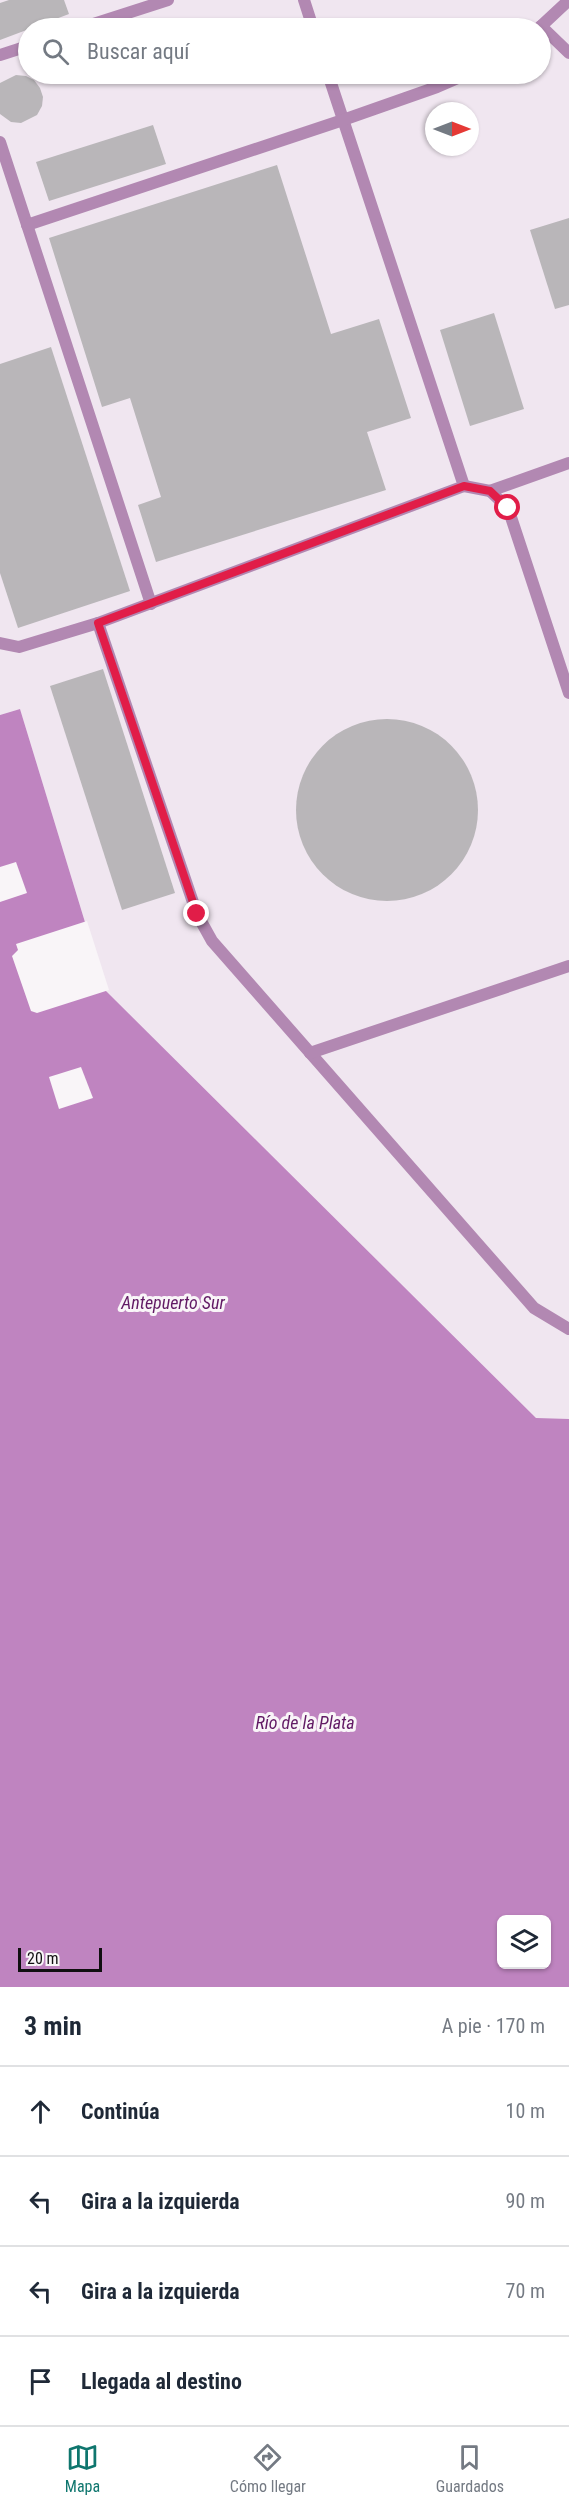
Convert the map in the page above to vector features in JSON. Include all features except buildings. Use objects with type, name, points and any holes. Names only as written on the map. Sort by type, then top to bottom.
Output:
[{"type":"lane","points":[[112,18],[168,0]]},
{"type":"lane","points":[[304,0],[310,18]]},
{"type":"lane","points":[[550,18],[569,0]]},
{"type":"lane","points":[[551,37],[569,53]]},
{"type":"lane","points":[[0,55],[18,49]]},
{"type":"lane","points":[[331,84],[464,486]]},
{"type":"lane","points":[[27,225],[444,84]]},
{"type":"lane","points":[[0,142],[151,604]]},
{"type":"lane","points":[[0,643],[19,647],[98,623],[464,486],[490,491],[569,463]]},
{"type":"lane","points":[[490,491],[508,508],[569,693]]},
{"type":"lane","points":[[98,623],[197,914],[212,941],[534,1308],[569,1329]]},
{"type":"lane","points":[[310,1053],[569,966]]},
{"type":"shaded area","points":[[0,0],[569,0],[569,1419],[536,1419],[106,991],[20,709],[0,715]]},
{"type":"water","name":"Río de la Plata","points":[[20,709],[106,991],[536,1418],[569,1419],[569,1987],[0,1987],[0,715]]},
{"type":"pier","points":[[16,862],[27,893],[0,902],[0,867]]},
{"type":"pier","points":[[87,921],[109,990],[37,1013],[31,1011],[12,956],[18,950],[16,944]]},
{"type":"pier","points":[[81,1067],[93,1098],[59,1109],[49,1077]]},
{"type":"route","points":[[197,914],[98,623],[464,486],[490,491],[508,508]]},
{"type":"water label","name":"Antepuerto Sur","points":[[173,1303]]}]
